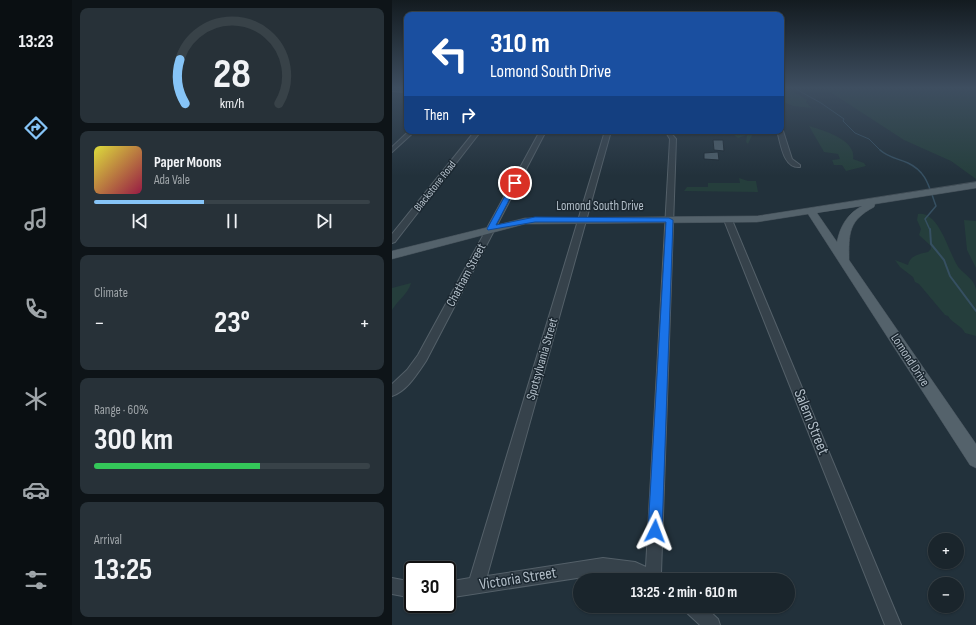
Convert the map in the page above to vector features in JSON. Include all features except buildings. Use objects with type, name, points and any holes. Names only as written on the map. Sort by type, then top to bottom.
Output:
[{"type":"main road","name":"Lomond Drive","points":[[976,185],[811,211],[976,459]]},
{"type":"main road","name":"Lomond Drive","points":[[844,260],[842,246],[843,235],[850,220],[862,209],[886,199]]},
{"type":"main road","name":"Lomond South Drive","points":[[392,255],[525,220],[728,220],[757,219],[811,211]]},
{"type":"street","points":[[392,150],[409,134]]},
{"type":"street","name":"Blackstone Road","points":[[392,240],[476,134]]},
{"type":"street","name":"Chatham Street","points":[[392,391],[411,374],[422,358],[541,134]]},
{"type":"street","name":"Spotsylvania Street","points":[[476,586],[607,134]]},
{"type":"street","points":[[656,573],[673,139],[668,134]]},
{"type":"street","points":[[781,134],[789,160],[798,166]]},
{"type":"street","name":"Salem Street","points":[[728,220],[893,625]]},
{"type":"street","name":"Victoria Street","points":[[456,589],[603,566],[635,570],[643,573]]},
{"type":"street","points":[[392,586],[404,588]]},
{"type":"street","points":[[699,613],[712,625]]},
{"type":"green space","points":[[869,117],[976,117],[976,179],[951,161],[904,140]]},
{"type":"green space","points":[[809,126],[830,133],[845,141],[853,152],[853,159],[864,163],[866,166],[846,171],[842,165],[834,165],[832,160],[840,159],[838,154],[824,152]]},
{"type":"green space","points":[[685,134],[709,134],[693,135]]},
{"type":"green space","points":[[733,134],[753,134],[748,144],[746,142],[747,135],[738,138]]},
{"type":"green space","points":[[739,178],[748,181],[756,181],[758,192],[684,191],[687,187],[708,187],[708,183],[740,183]]},
{"type":"green space","points":[[918,214],[926,215],[938,226],[955,262],[975,286],[976,336],[965,333],[948,316],[945,315],[919,284],[915,282],[913,277],[900,267],[895,260],[908,265],[913,257],[928,252],[931,249],[931,246],[919,235],[921,229],[917,220]]},
{"type":"green space","points":[[964,220],[976,221],[976,268],[967,250]]},
{"type":"green space","points":[[411,283],[408,290],[392,310],[392,288]]},
{"type":"waterway","points":[[841,117],[844,119],[843,121],[855,133],[869,139],[883,153],[908,163],[923,176],[929,186],[936,206],[925,219],[930,230]]},
{"type":"waterway","points":[[930,229],[931,244],[944,260],[950,276],[976,311]]},
{"type":"route","points":[[515,183],[490,229],[525,220],[669,220],[655,531]]}]
